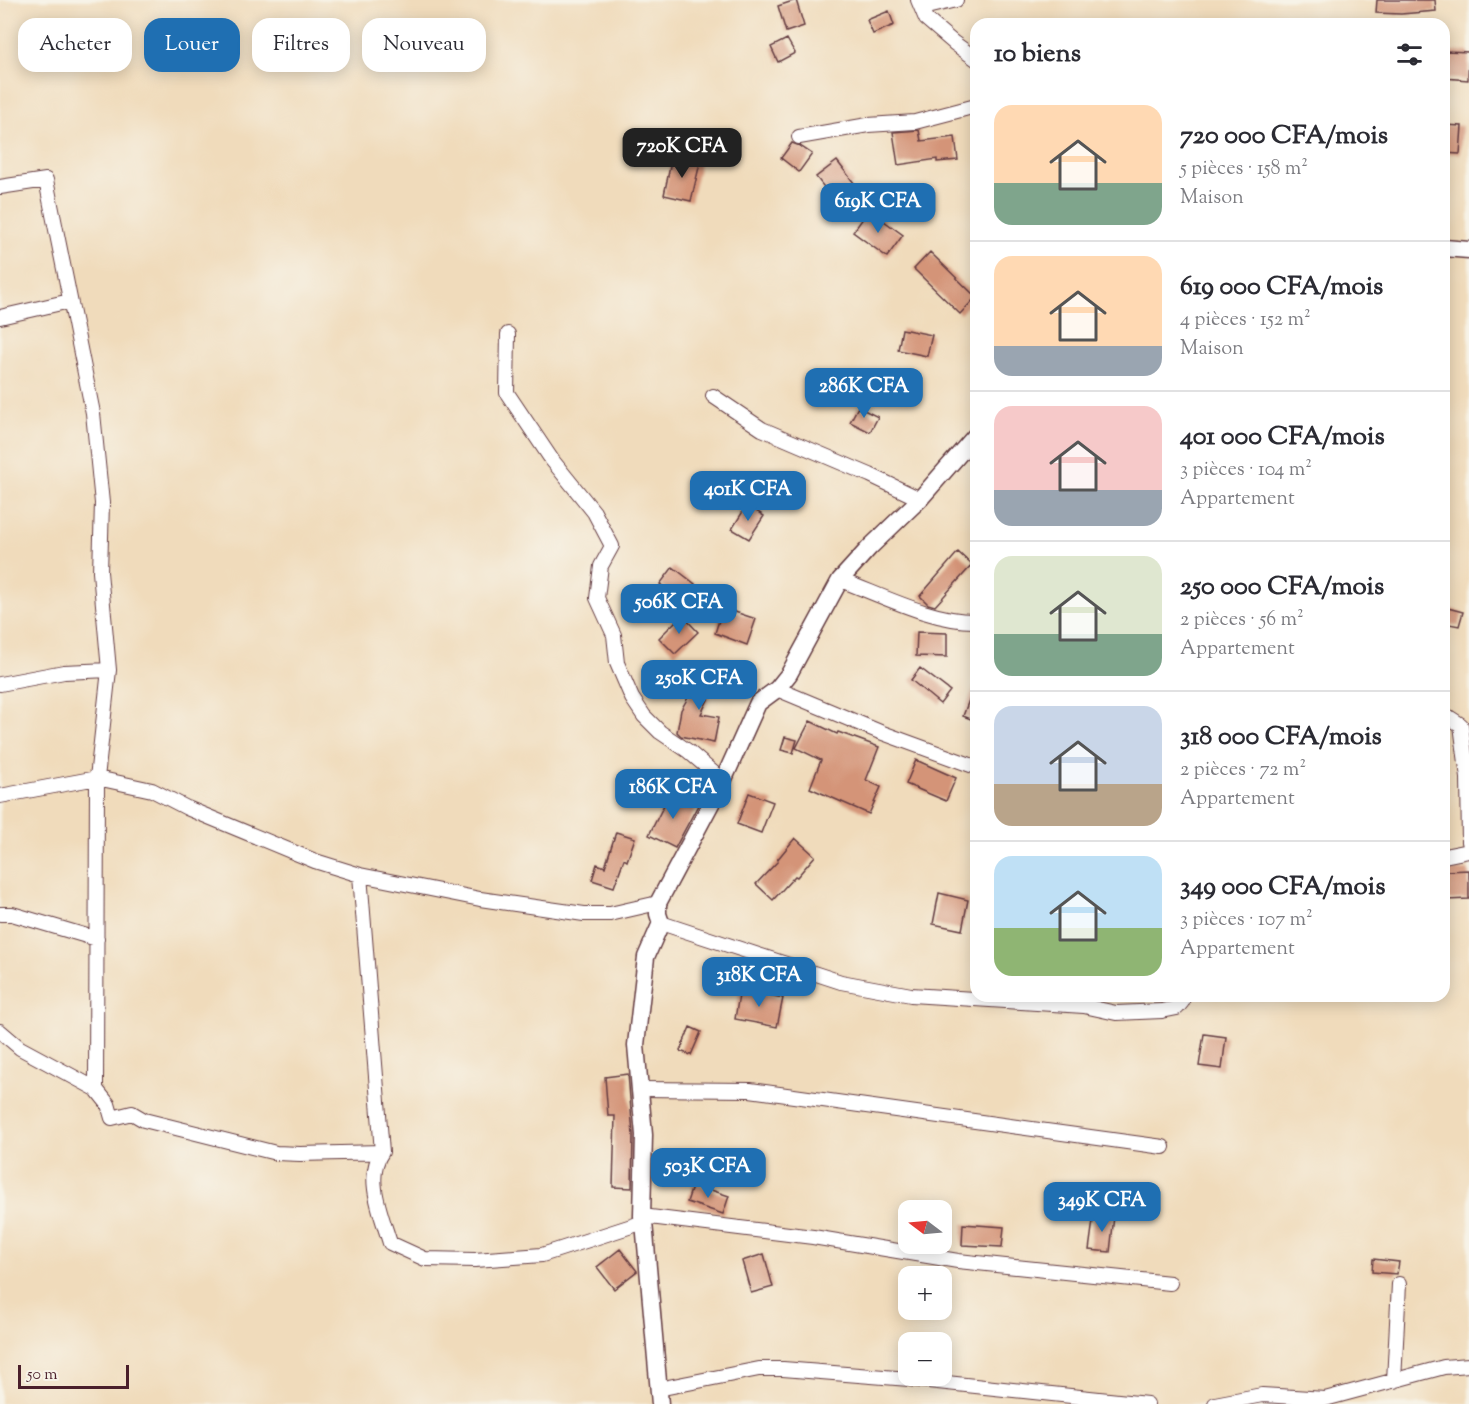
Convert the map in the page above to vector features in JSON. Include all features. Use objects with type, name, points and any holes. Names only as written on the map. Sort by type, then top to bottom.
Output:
[{"type":"street","points":[[956,0],[920,4],[926,19],[970,55]]},
{"type":"street","points":[[799,136],[868,125],[915,122],[970,108]]},
{"type":"street","points":[[0,186],[46,180],[93,413],[102,503],[100,572],[109,670],[97,778],[96,1089]]},
{"type":"street","points":[[1450,248],[1469,250]]},
{"type":"street","points":[[0,317],[70,301]]},
{"type":"street","points":[[508,334],[507,393],[552,460],[594,512],[612,546],[601,566],[597,598],[614,635],[617,663],[632,698],[644,716],[660,732],[688,751],[723,781]]},
{"type":"street","points":[[713,396],[762,429],[920,499]]},
{"type":"street","points":[[970,442],[920,499],[869,548],[840,580],[789,674],[777,689],[758,703],[723,781],[658,903],[661,922],[646,957],[636,1045],[644,1135],[643,1219],[659,1396],[759,1369],[783,1369],[909,1379],[1147,1404]]},
{"type":"street","points":[[840,580],[935,615],[970,621]]},
{"type":"street","points":[[0,684],[64,672],[109,670]]},
{"type":"street","points":[[777,689],[880,732],[970,765]]},
{"type":"street","points":[[1450,718],[1461,724],[1468,778],[1469,842]]},
{"type":"street","points":[[0,796],[97,778],[152,790],[187,808],[305,857],[360,875],[480,899],[584,914],[610,914],[658,903]]},
{"type":"street","points":[[1450,855],[1469,851]]},
{"type":"street","points":[[360,875],[382,1152],[375,1162],[375,1195],[390,1243],[425,1259],[475,1260],[542,1255],[643,1219],[813,1237],[958,1261],[1170,1283]]},
{"type":"street","points":[[0,914],[12,914],[97,939]]},
{"type":"street","points":[[661,922],[841,982],[911,995],[970,999]]},
{"type":"street","points":[[1021,1002],[1084,1006],[1116,1013],[1162,1011],[1177,1008],[1182,1002]]},
{"type":"street","points":[[0,1032],[24,1050],[96,1089],[108,1104],[112,1118],[132,1113],[144,1120],[276,1153],[382,1152]]},
{"type":"street","points":[[639,1089],[750,1090],[1163,1147]]},
{"type":"street","points":[[1394,1381],[1399,1284]]},
{"type":"street","points":[[1215,1404],[1262,1395],[1325,1399],[1444,1367],[1469,1365]]},
{"type":"building","points":[[796,0],[804,26],[786,32],[778,6]]},
{"type":"building","points":[[1377,0],[1435,0],[1436,11],[1401,14],[1376,13]]},
{"type":"building","points":[[889,11],[894,25],[873,34],[867,20]]},
{"type":"building","points":[[787,39],[795,53],[778,62],[771,47]]},
{"type":"building","points":[[1450,51],[1469,52],[1468,80],[1450,78]]},
{"type":"building","points":[[1450,125],[1462,126],[1460,154],[1450,153]]},
{"type":"building","points":[[919,130],[921,141],[955,137],[958,160],[937,162],[937,159],[898,165],[893,132]]},
{"type":"building","points":[[792,143],[812,154],[799,172],[781,158]]},
{"type":"building","points":[[672,157],[700,163],[691,201],[664,195]]},
{"type":"building","points":[[837,161],[854,183],[834,200],[816,177]]},
{"type":"building","points":[[869,210],[903,235],[887,257],[853,232]]},
{"type":"building","points":[[930,252],[970,291],[970,303],[960,314],[914,269]]},
{"type":"building","points":[[902,329],[932,335],[927,356],[898,350]]},
{"type":"building","points":[[858,407],[878,417],[870,432],[850,422]]},
{"type":"building","points":[[747,505],[764,516],[749,539],[732,529]]},
{"type":"building","points":[[958,552],[970,563],[970,567],[935,606],[928,604],[920,596]]},
{"type":"building","points":[[673,567],[695,584],[682,601],[660,584]]},
{"type":"building","points":[[723,608],[756,619],[747,645],[715,633]]},
{"type":"building","points":[[1450,609],[1463,612],[1459,626],[1450,624]]},
{"type":"building","points":[[682,615],[698,632],[675,654],[659,638]]},
{"type":"building","points":[[917,632],[947,633],[947,657],[916,656]]},
{"type":"building","points":[[705,668],[720,675],[701,714],[719,717],[714,743],[681,736],[677,732],[681,710]]},
{"type":"building","points":[[920,668],[950,691],[940,704],[911,680]]},
{"type":"building","points":[[970,697],[970,719],[963,716]]},
{"type":"building","points":[[810,721],[837,734],[838,732],[879,747],[866,780],[881,787],[869,814],[810,788],[821,760],[796,748]]},
{"type":"building","points":[[785,737],[797,740],[793,753],[781,750]]},
{"type":"building","points":[[916,760],[956,778],[946,801],[906,784]]},
{"type":"building","points":[[671,791],[698,805],[675,848],[649,835]]},
{"type":"building","points":[[749,793],[773,802],[761,833],[737,824]]},
{"type":"building","points":[[616,832],[635,838],[627,861],[624,859],[614,887],[592,880],[597,864],[605,867]]},
{"type":"building","points":[[795,838],[815,856],[773,900],[756,884],[778,861]]},
{"type":"building","points":[[1469,870],[1469,899],[1450,900],[1450,871]]},
{"type":"building","points":[[939,893],[968,900],[962,930],[933,924]]},
{"type":"building","points":[[740,989],[783,998],[777,1027],[735,1019]]},
{"type":"building","points":[[690,1027],[701,1032],[691,1055],[680,1051]]},
{"type":"building","points":[[1204,1034],[1226,1037],[1222,1069],[1199,1066]]},
{"type":"building","points":[[628,1074],[633,1135],[632,1188],[613,1187],[615,1116],[608,1116],[605,1077]]},
{"type":"building","points":[[693,1184],[729,1196],[723,1214],[687,1202]]},
{"type":"building","points":[[1094,1213],[1114,1216],[1110,1252],[1089,1250]]},
{"type":"building","points":[[963,1224],[1004,1227],[1002,1247],[962,1245]]},
{"type":"building","points":[[620,1249],[637,1271],[614,1289],[597,1267]]},
{"type":"building","points":[[764,1254],[773,1287],[751,1293],[742,1261]]},
{"type":"building","points":[[1373,1259],[1399,1262],[1397,1274],[1372,1272]]}]
